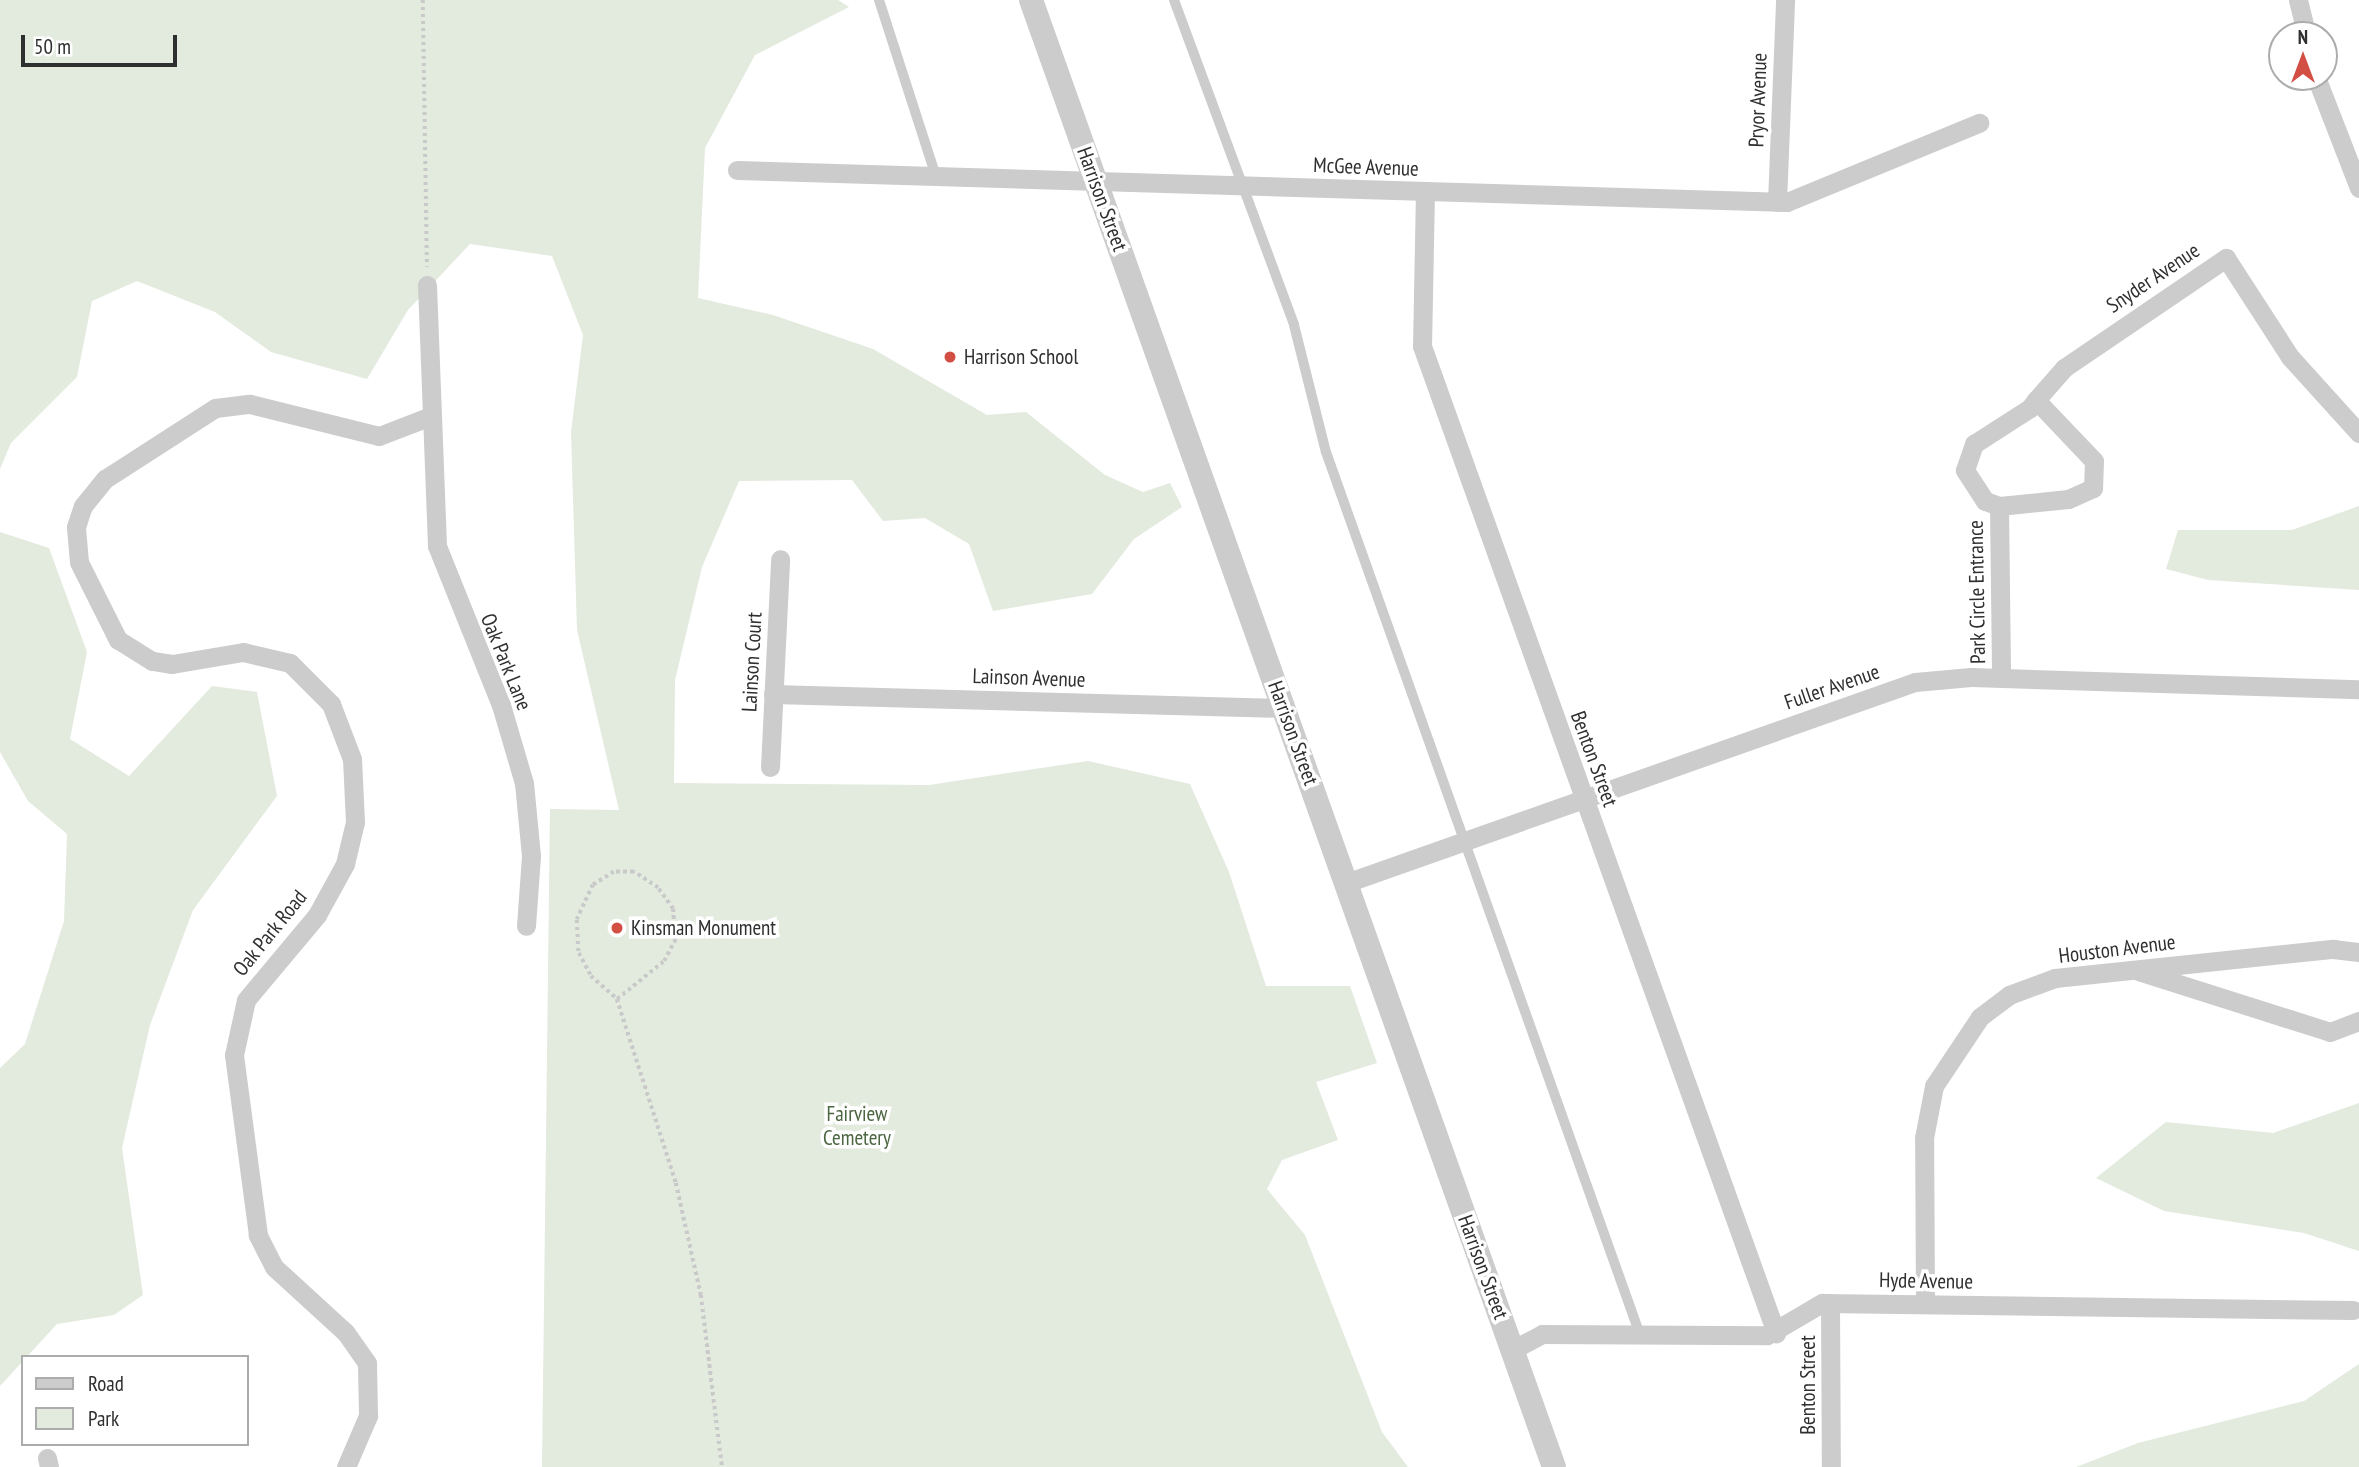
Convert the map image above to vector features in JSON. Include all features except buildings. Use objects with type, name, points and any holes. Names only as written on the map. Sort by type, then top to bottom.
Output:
[{"type":"street","name":"Harrison Street","points":[[1031,0],[1554,1467]]},
{"type":"street","name":"Pryor Avenue","points":[[1777,202],[1785,0]]},
{"type":"street","points":[[2298,0],[2303,21]]},
{"type":"street","points":[[2321,91],[2359,188]]},
{"type":"street","name":"McGee Avenue","points":[[737,170],[1777,202],[1839,183],[1979,123]]},
{"type":"street","name":"Benton Street","points":[[1425,191],[1422,346],[1776,1333]]},
{"type":"street","name":"Snyder Avenue","points":[[2036,400],[2064,368],[2226,258],[2290,357],[2359,433]]},
{"type":"street","points":[[427,285],[431,416]]},
{"type":"street","points":[[2036,400],[2094,461],[2093,488],[2068,499],[1999,506],[1975,493],[1966,457],[2036,400]]},
{"type":"street","name":"Oak Park Road","points":[[346,1467],[368,1416],[367,1363],[345,1332],[274,1267],[258,1234],[234,1055],[246,1000],[317,915],[345,864],[355,822],[352,759],[326,696],[290,663],[243,652],[172,664],[144,657],[118,640],[79,562],[76,527],[83,506],[105,479],[215,408],[250,404],[379,436],[431,416]]},
{"type":"street","name":"Oak Park Lane","points":[[431,416],[437,546],[504,715],[528,808],[526,926]]},
{"type":"street","name":"Park Circle Entrance","points":[[1999,506],[2001,678]]},
{"type":"street","name":"Lainson Court","points":[[770,767],[780,559]]},
{"type":"street","name":"Fuller Avenue","points":[[1346,883],[1915,682],[2001,678],[2359,689]]},
{"type":"street","name":"Lainson Avenue","points":[[773,694],[1284,708]]},
{"type":"street","name":"Houston Avenue","points":[[1925,1303],[1924,1138],[1934,1086],[1949,1055],[1980,1017],[2009,995],[2055,978],[2333,949],[2359,952]]},
{"type":"street","points":[[2137,971],[2330,1032],[2359,1021]]},
{"type":"street","name":"Benton Street","points":[[1830,1303],[1830,1467]]},
{"type":"street","name":"Hyde Avenue","points":[[1512,1350],[1542,1334],[1776,1333],[1830,1303],[2353,1310]]},
{"type":"lane","points":[[879,0],[936,177]]},
{"type":"lane","points":[[1174,0],[1294,326],[1326,452],[1467,840],[1640,1335]]},
{"type":"path","points":[[423,0],[427,285]]},
{"type":"path","points":[[617,999],[664,961],[675,940],[673,909],[658,888],[634,872],[614,872],[593,886],[577,920],[579,953],[591,976],[617,999],[679,1195],[701,1295],[722,1467]]},
{"type":"green space","name":"Fairview Cemetery","points":[[0,0],[838,0],[849,7],[755,55],[705,148],[698,298],[773,315],[873,349],[987,415],[1026,412],[1105,475],[1143,492],[1170,483],[1182,507],[1134,539],[1092,594],[993,611],[969,544],[925,518],[883,521],[852,480],[739,481],[702,567],[675,680],[674,783],[929,785],[1088,761],[1190,784],[1229,872],[1266,986],[1350,986],[1377,1063],[1316,1082],[1338,1140],[1282,1160],[1267,1189],[1305,1235],[1382,1432],[1408,1467],[542,1467],[550,809],[619,810],[577,630],[571,432],[583,335],[552,256],[470,244],[408,310],[367,379],[271,352],[215,312],[137,281],[92,301],[77,377],[11,443],[0,469]]},
{"type":"green space","points":[[2359,506],[2359,590],[2208,580],[2166,569],[2178,530],[2292,530]]},
{"type":"green space","points":[[0,532],[49,548],[87,652],[70,739],[129,776],[212,686],[257,692],[277,796],[193,910],[150,1025],[122,1148],[143,1295],[114,1315],[57,1324],[28,1355],[21,1355],[21,1363],[0,1386],[0,1068],[25,1044],[64,921],[67,834],[28,801],[0,752]]},
{"type":"green space","points":[[2359,1103],[2359,1251],[2304,1233],[2164,1211],[2096,1178],[2166,1122],[2273,1133]]},
{"type":"green space","points":[[2359,1364],[2359,1467],[2076,1467],[2138,1443],[2304,1401]]},
{"type":"place","name":"Harrison School","points":[[950,357]]},
{"type":"place","name":"Kinsman Monument","points":[[617,928]]}]
